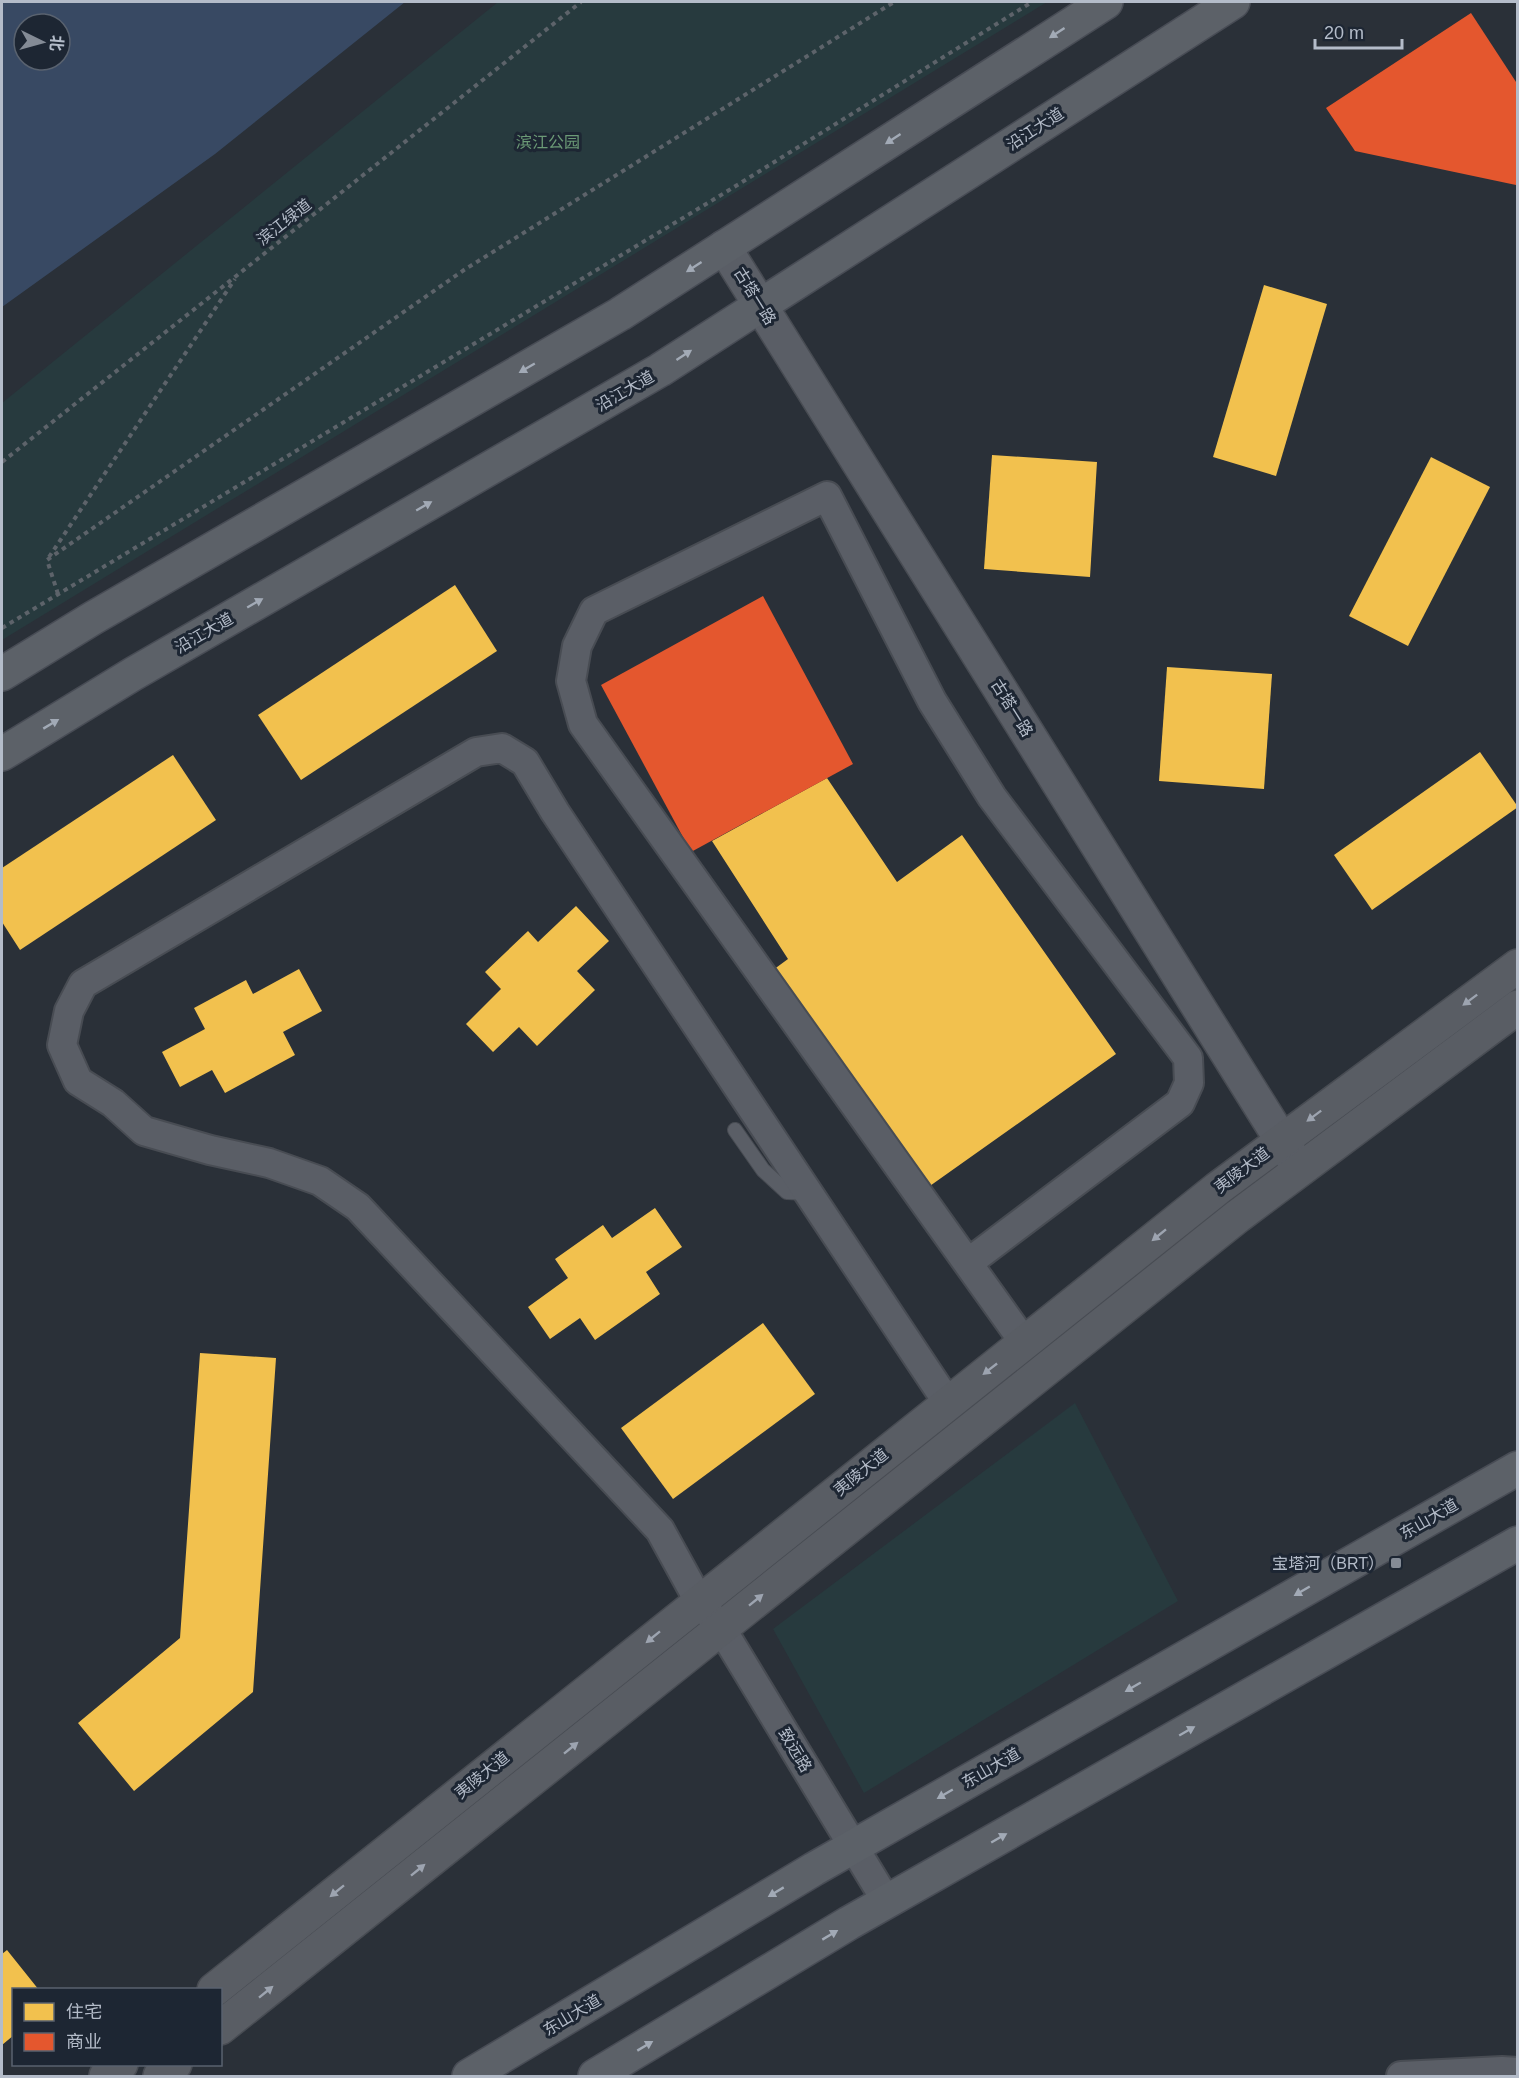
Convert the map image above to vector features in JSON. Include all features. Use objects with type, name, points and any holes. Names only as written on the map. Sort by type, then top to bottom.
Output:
[{"type":"main road","points":[[2,674],[93,618],[620,314],[1106,2]]},
{"type":"main road","name":"沿江大道","points":[[2,754],[133,674],[660,370],[1233,2]]},
{"type":"main road","name":"夷陵大道","points":[[215,1988],[1217,1189],[1518,966]]},
{"type":"main road","name":"夷陵大道","points":[[222,2026],[1238,1216],[1518,1007]]},
{"type":"main road","name":"东山大道","points":[[469,2076],[854,1847],[1518,1468]]},
{"type":"main road","points":[[595,2076],[887,1902],[1518,1543]]},
{"type":"main road","points":[[106,2076],[118,2066]]},
{"type":"main road","points":[[160,2076],[172,2066]]},
{"type":"street","name":"古塔一路","points":[[724,247],[1300,1169]]},
{"type":"street","points":[[968,1263],[1180,1103],[1189,1083],[1188,1058],[992,797],[932,701],[827,496],[594,611],[577,646],[571,681],[583,724],[1024,1342]]},
{"type":"street","name":"致远路","points":[[887,1902],[721,1628],[699,1601],[660,1530],[358,1207],[320,1181],[290,1170],[144,1131],[113,1103],[78,1081],[62,1045],[69,1011],[83,984],[476,752],[502,748],[525,762],[555,812],[948,1403]]},
{"type":"street","points":[[1401,2076],[1518,2072]]},
{"type":"lane","points":[[735,1130],[763,1170],[787,1192],[809,1193]]},
{"type":"path","name":"滨江绿道","points":[[2,462],[581,2]]},
{"type":"path","points":[[47,560],[464,270],[894,2]]},
{"type":"path","points":[[2,628],[726,192],[1032,2]]},
{"type":"path","points":[[47,560],[238,274]]},
{"type":"path","points":[[47,560],[58,594]]},
{"type":"green space","name":"滨江公园","points":[[498,2],[1047,2],[2,640],[2,403]]},
{"type":"green space","points":[[1075,1403],[1178,1601],[864,1793],[773,1629]]},
{"type":"water","points":[[2,2],[405,2],[215,154],[2,307]]},
{"type":"building: 住宅","points":[[1264,285],[1327,304],[1276,476],[1213,457]]},
{"type":"building: 住宅","points":[[992,455],[1097,462],[1090,577],[984,569]]},
{"type":"building: 住宅","points":[[1431,457],[1490,487],[1408,646],[1349,616]]},
{"type":"building: 住宅","points":[[455,585],[497,651],[301,780],[258,715]]},
{"type":"building: 住宅","points":[[1167,667],[1272,674],[1264,789],[1159,781]]},
{"type":"building: 住宅","points":[[1480,752],[1518,807],[1372,910],[1334,855]]},
{"type":"building: 住宅","points":[[173,755],[216,820],[20,950],[2,922],[2,868]]},
{"type":"building: 住宅","points":[[827,778],[897,882],[962,835],[1116,1054],[927,1188],[773,970],[788,959],[712,841]]},
{"type":"building: 住宅","points":[[576,906],[609,941],[577,971],[595,990],[537,1046],[519,1027],[493,1052],[466,1024],[501,989],[485,972],[528,931],[538,942]]},
{"type":"building: 住宅","points":[[299,969],[322,1011],[283,1032],[295,1055],[225,1093],[212,1070],[180,1087],[162,1052],[205,1029],[194,1008],[246,980],[253,994]]},
{"type":"building: 住宅","points":[[655,1208],[682,1247],[646,1272],[660,1294],[595,1340],[580,1318],[550,1339],[528,1307],[568,1278],[555,1259],[603,1225],[612,1238]]},
{"type":"building: 住宅","points":[[763,1323],[815,1394],[673,1499],[621,1428]]},
{"type":"building: 住宅","points":[[200,1353],[276,1358],[253,1692],[134,1791],[78,1723],[180,1638]]},
{"type":"building: 住宅","points":[[7,1950],[37,1988],[12,1988],[12,2037],[2,2045],[2,1954]]},
{"type":"building: 商业","points":[[1471,13],[1518,85],[1518,184],[1355,151],[1326,108]]},
{"type":"building: 商业","points":[[763,596],[853,764],[691,852],[601,685]]},
{"type":"place","name":"宝塔河（BRT）","points":[[1396,1563]]}]
